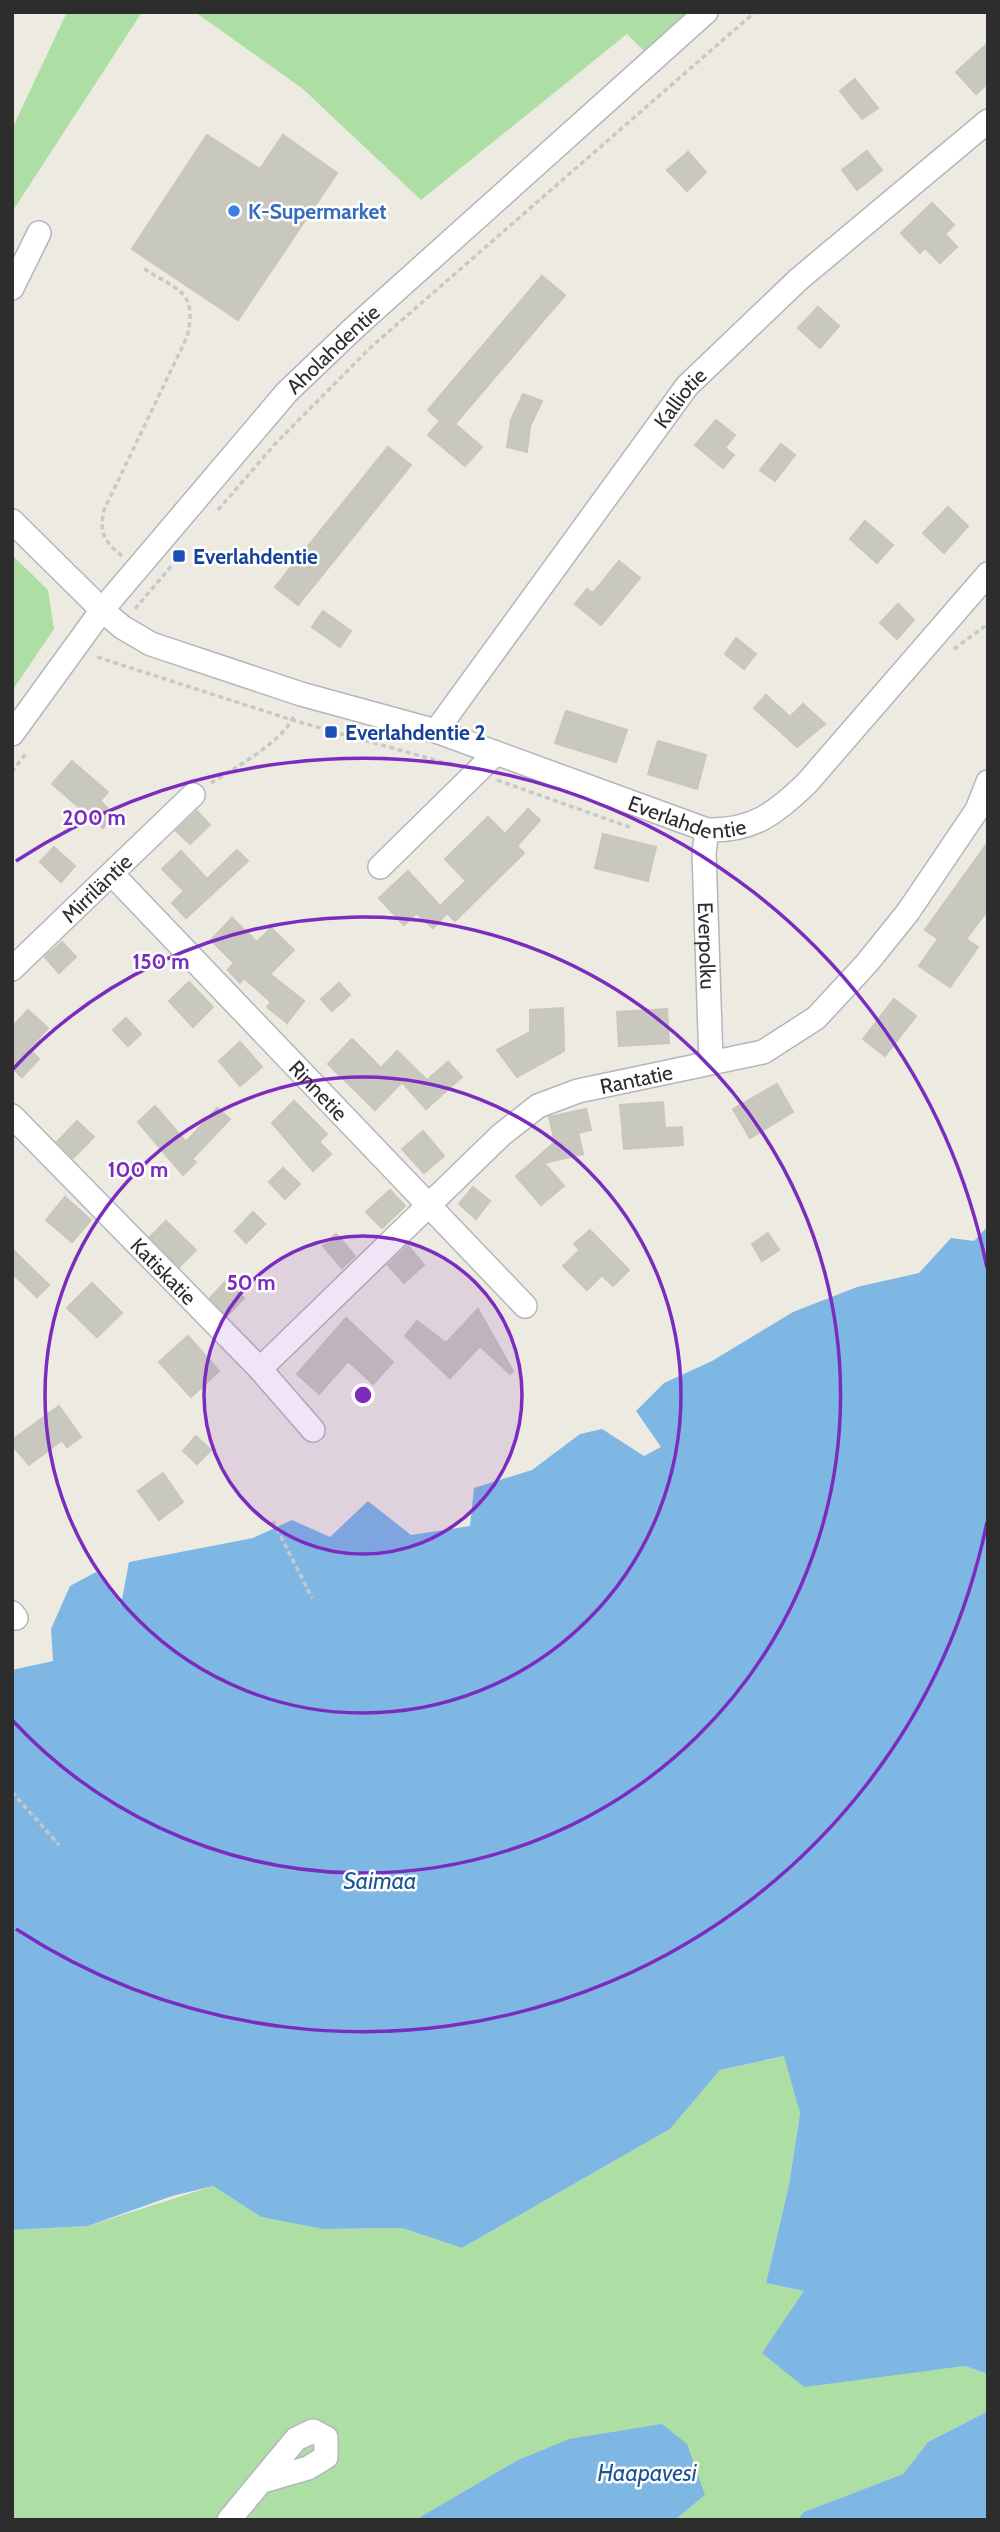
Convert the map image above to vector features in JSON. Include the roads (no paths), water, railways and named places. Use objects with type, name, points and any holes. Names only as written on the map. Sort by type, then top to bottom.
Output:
[{"type":"street","name":"Aholahdentie","points":[[20,743],[102,610],[287,392],[354,328],[706,12]]},
{"type":"street","name":"Kalliotie","points":[[436,731],[687,386],[799,279],[988,121]]},
{"type":"street","points":[[12,288],[39,233]]},
{"type":"street","name":"Everlahdentie","points":[[12,521],[102,610],[151,644],[301,694],[436,731],[707,830],[730,831],[758,822],[780,809],[807,783],[988,574]]},
{"type":"street","points":[[380,867],[496,753]]},
{"type":"street","name":"Rantatie","points":[[260,1369],[501,1135],[538,1106],[578,1091],[762,1052],[816,1018],[867,963],[908,912],[976,810],[988,782]]},
{"type":"street","name":"Mirriläntie","points":[[12,970],[192,795]]},
{"type":"street","name":"Everpolku","points":[[707,830],[704,852],[711,1062]]},
{"type":"street","name":"Rinnetie","points":[[112,874],[525,1306]]},
{"type":"street","name":"Katiskatie","points":[[12,1116],[260,1369],[313,1430]]},
{"type":"street","points":[[229,2520],[263,2480]]},
{"type":"water","name":"Saimaa","points":[[988,1226],[988,2374],[965,2366],[804,2387],[762,2353],[804,2291],[766,2283],[789,2185],[800,2113],[784,2056],[720,2070],[670,2129],[462,2248],[402,2228],[323,2229],[261,2217],[213,2186],[172,2196],[88,2226],[12,2230],[12,1670],[53,1661],[51,1629],[70,1586],[96,1572],[121,1605],[129,1562],[253,1538],[292,1520],[330,1537],[368,1501],[411,1535],[470,1526],[474,1488],[532,1470],[580,1434],[602,1429],[644,1456],[661,1447],[636,1411],[664,1383],[712,1361],[793,1312],[857,1287],[919,1273],[951,1238],[974,1241]]},
{"type":"water","points":[[988,2411],[988,2520],[797,2520],[804,2512],[903,2474],[928,2442]]},
{"type":"water","name":"Haapavesi","points":[[662,2424],[687,2444],[705,2495],[675,2520],[415,2520],[516,2461],[569,2439]]},
{"type":"place","name":"K-Supermarket","points":[[234,211]]},
{"type":"place","name":"Everlahdentie","points":[[179,556]]},
{"type":"place","name":"Everlahdentie 2","points":[[331,732]]}]
